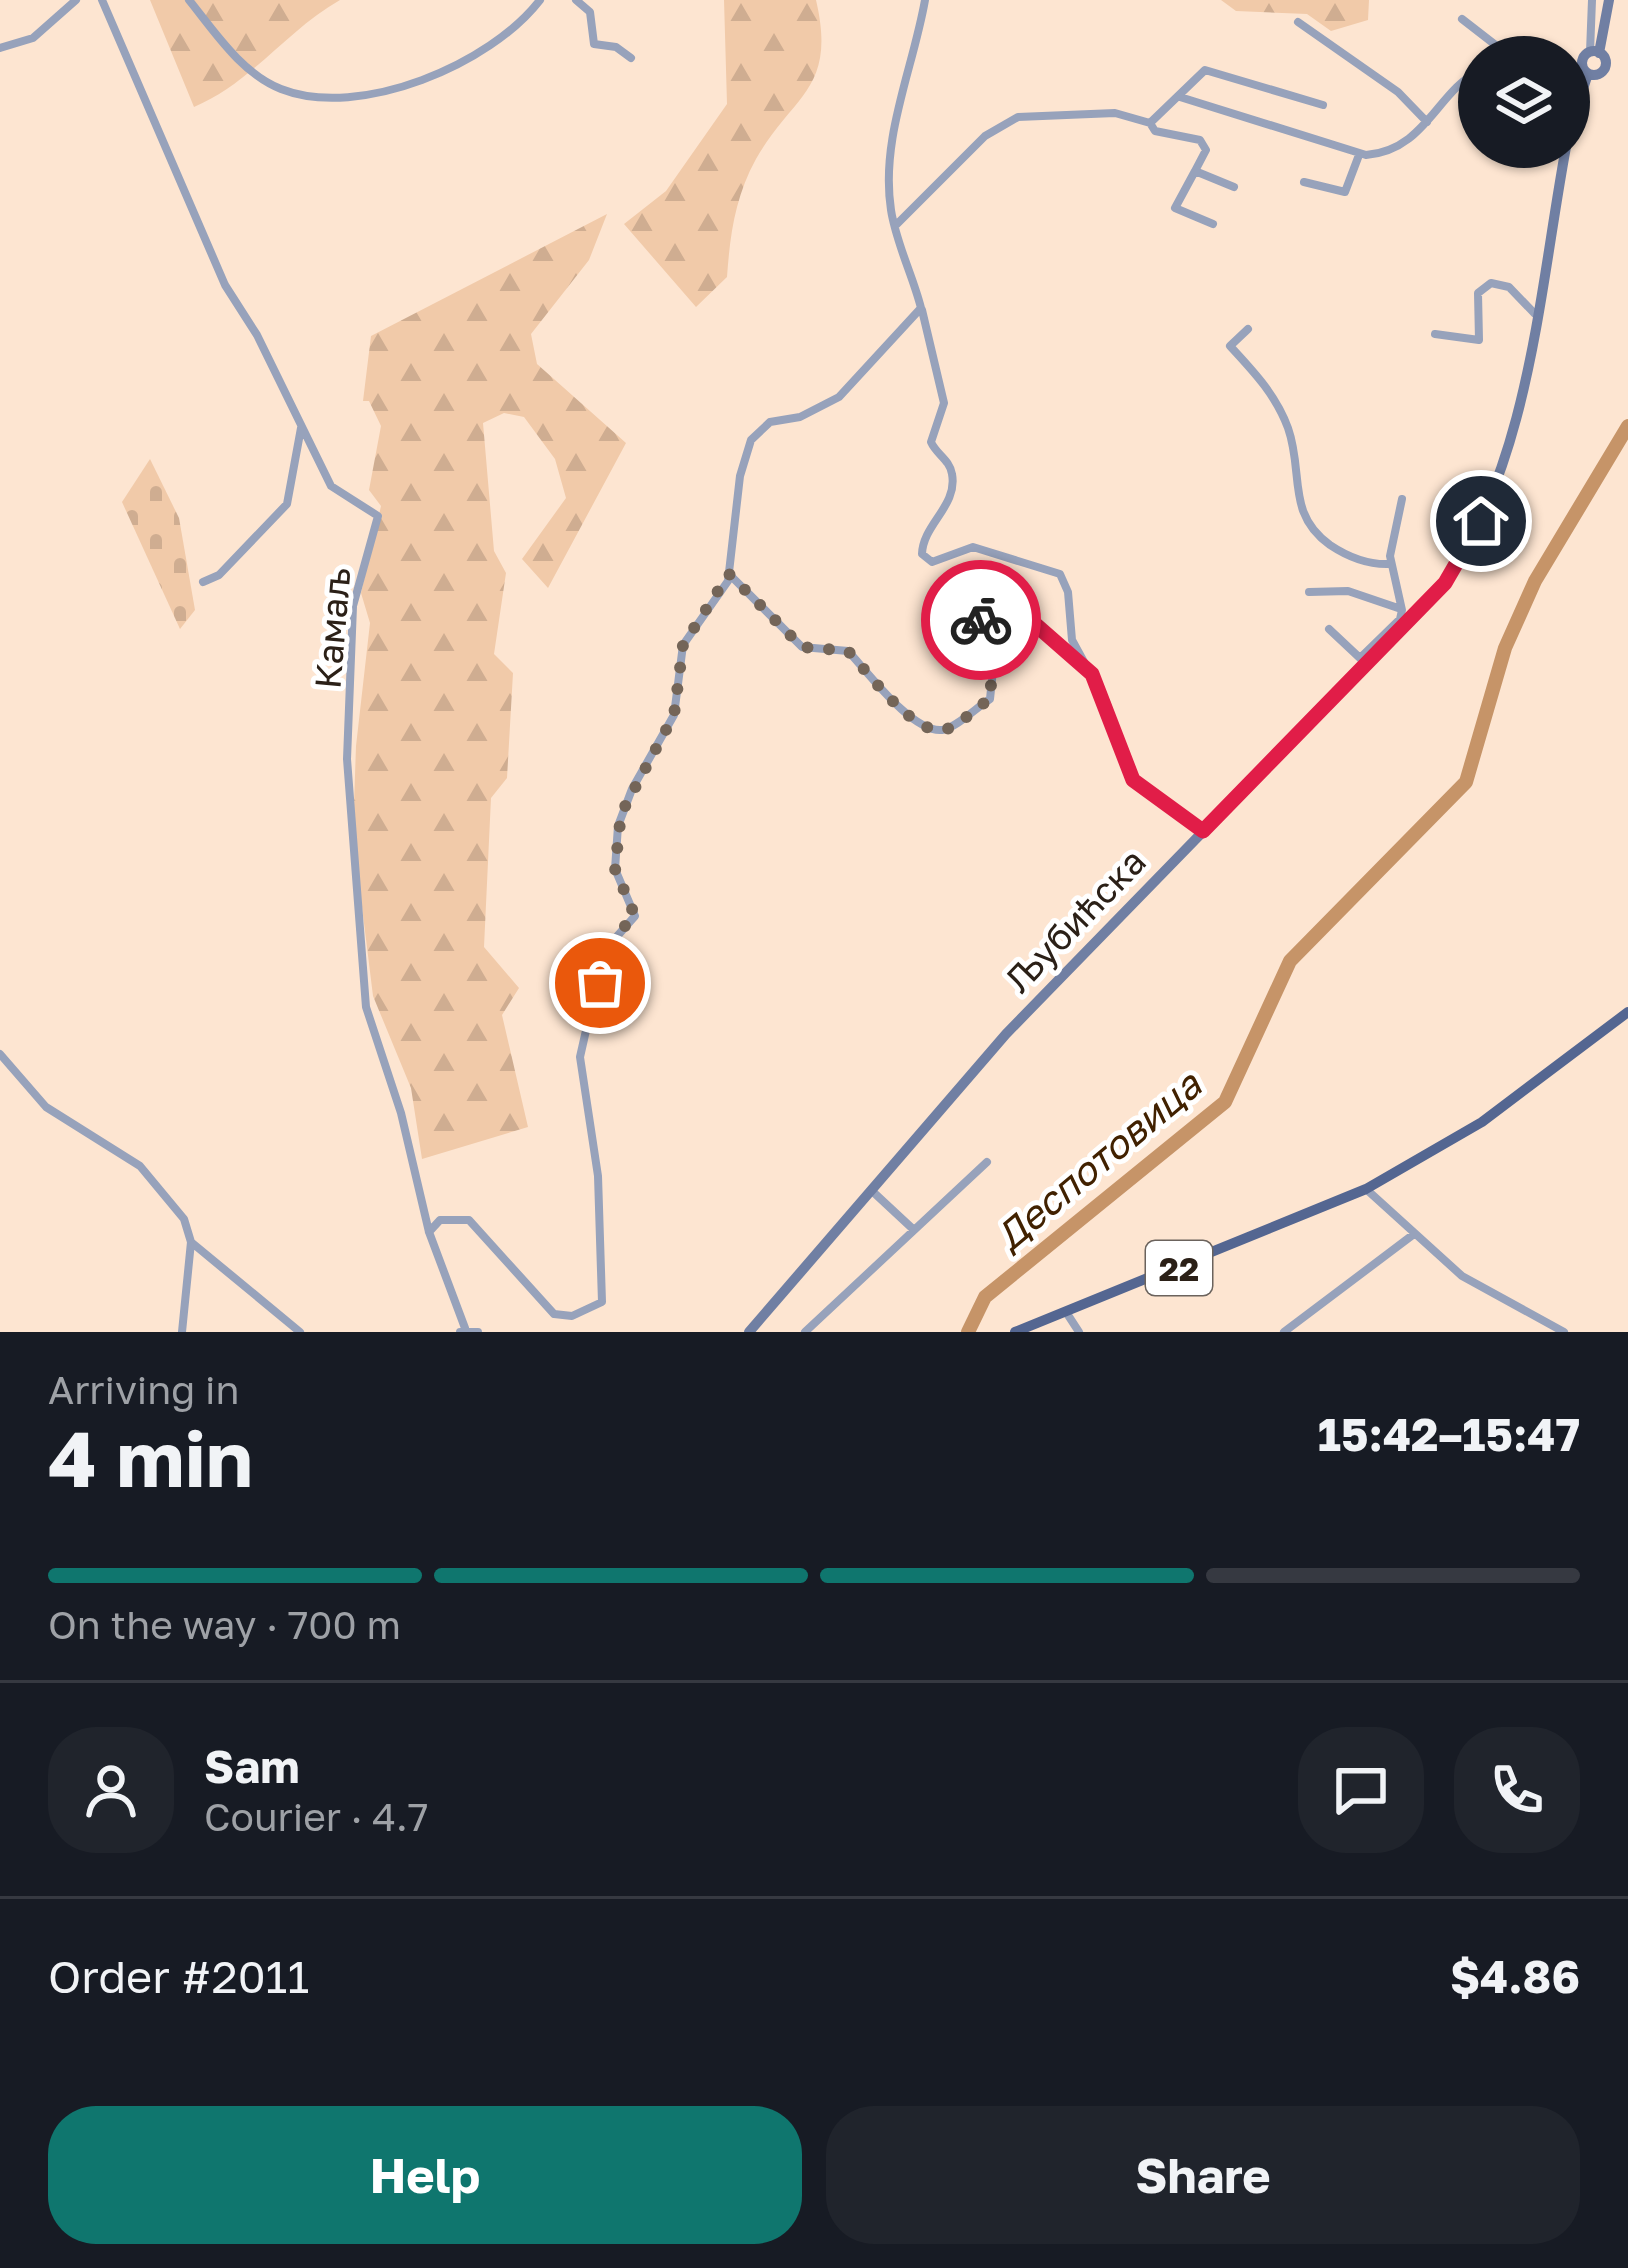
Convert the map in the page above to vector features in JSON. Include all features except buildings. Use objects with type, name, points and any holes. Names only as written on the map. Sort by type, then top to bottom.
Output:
[{"type":"main road","name":"22","points":[[1015,1332],[1366,1189],[1537,1084],[1628,1012]]},
{"type":"street","points":[[0,48],[33,38],[76,0]]},
{"type":"street","name":"Камаљ","points":[[102,0],[225,285],[335,492],[368,505],[378,516],[353,606],[347,759],[366,1007],[407,1132],[429,1232],[463,1330]]},
{"type":"street","points":[[188,0],[232,53],[264,80],[320,99],[424,80],[520,21],[540,0]]},
{"type":"street","points":[[576,0],[590,12],[594,44],[616,47],[631,58]]},
{"type":"street","points":[[925,0],[890,163],[895,226],[944,403],[931,442],[948,463],[952,481],[948,504],[926,536],[922,554],[932,562],[973,547],[1060,574],[1080,659],[1107,704],[1133,780],[1203,831]]},
{"type":"street","points":[[1590,69],[1605,68],[1594,53],[1592,0]]},
{"type":"street","points":[[1590,58],[1609,0]]},
{"type":"street","points":[[1462,19],[1484,36]]},
{"type":"street","points":[[1298,22],[1398,92],[1427,122]]},
{"type":"street","points":[[1150,123],[1198,75],[1214,70],[1323,105]]},
{"type":"street","points":[[1180,97],[1359,155],[1394,148],[1458,92]]},
{"type":"street","points":[[895,226],[985,136],[1018,117],[1075,111],[1134,116],[1150,123],[1155,131],[1206,144],[1174,208],[1213,224]]},
{"type":"street","points":[[1304,182],[1346,192],[1359,155]]},
{"type":"street","name":"Љубићска","points":[[749,1332],[1006,1034],[1445,583],[1481,521],[1507,456],[1561,168]]},
{"type":"street","points":[[1195,171],[1234,187]]},
{"type":"street","points":[[1435,334],[1479,340],[1478,293],[1491,283],[1509,287],[1535,314]]},
{"type":"street","points":[[429,1232],[440,1220],[469,1220],[554,1314],[590,1311],[602,1302],[598,1176],[580,1057],[604,951],[635,916],[618,885],[615,839],[632,789],[674,715],[683,645],[729,574],[740,476],[751,440],[770,422],[800,417],[839,397],[921,308]]},
{"type":"street","points":[[1249,329],[1230,346],[1274,396],[1289,430],[1301,512],[1310,531],[1344,554],[1390,564]]},
{"type":"street","points":[[203,582],[219,575],[287,504],[301,426]]},
{"type":"street","points":[[1402,499],[1390,564],[1402,610]]},
{"type":"street","points":[[729,574],[802,647],[848,651],[905,713],[933,729],[952,726],[990,699],[992,670],[969,636],[980,620],[1028,618],[1054,644],[1080,659]]},
{"type":"street","points":[[1309,592],[1348,592],[1402,610]]},
{"type":"street","points":[[1329,629],[1364,663],[1402,610]]},
{"type":"street","points":[[0,1054],[46,1107],[140,1166],[184,1219],[191,1242],[182,1332]]},
{"type":"street","points":[[805,1332],[987,1162]]},
{"type":"street","points":[[1366,1189],[1462,1276],[1564,1332]]},
{"type":"street","points":[[870,1190],[914,1230]]},
{"type":"street","points":[[1284,1332],[1414,1234]]},
{"type":"street","points":[[191,1242],[300,1332]]},
{"type":"street","points":[[1066,1312],[1079,1332]]},
{"type":"street","points":[[463,1330],[478,1332]]},
{"type":"green space","points":[[150,0],[340,0],[233,85],[194,107]]},
{"type":"green space","points":[[724,0],[816,0],[821,54],[808,89],[749,173],[735,216],[727,277],[696,307],[624,224],[666,191],[727,104]]},
{"type":"green space","points":[[1221,0],[1369,0],[1368,20],[1331,31],[1307,14],[1236,11]]},
{"type":"green space","points":[[607,214],[589,260],[531,334],[537,364],[626,443],[548,588],[522,559],[566,498],[555,459],[524,417],[504,413],[483,423],[494,551],[506,573],[494,654],[513,673],[507,778],[491,798],[484,947],[519,988],[502,1015],[528,1127],[422,1159],[411,1088],[373,996],[353,834],[356,746],[370,623],[361,593],[381,506],[369,490],[381,426],[369,401],[363,401],[371,336]]},
{"type":"green space","points":[[150,459],[179,518],[195,610],[180,629],[122,502]]},
{"type":"waterway","name":"Деспотовица","points":[[968,1332],[985,1297],[1225,1102],[1290,961],[1466,782],[1505,648],[1535,581],[1628,426]]},
{"type":"way so far","points":[[600,983],[608,943],[635,916],[615,869],[621,814],[671,724],[683,645],[729,574],[805,650],[835,647],[848,651],[905,713],[933,729],[952,726],[990,699],[992,670],[969,636],[970,627],[981,620]]},
{"type":"route","points":[[981,620],[1004,615],[1028,618],[1054,644],[1080,659],[1107,704],[1133,780],[1203,831],[1445,583],[1481,521]]}]
